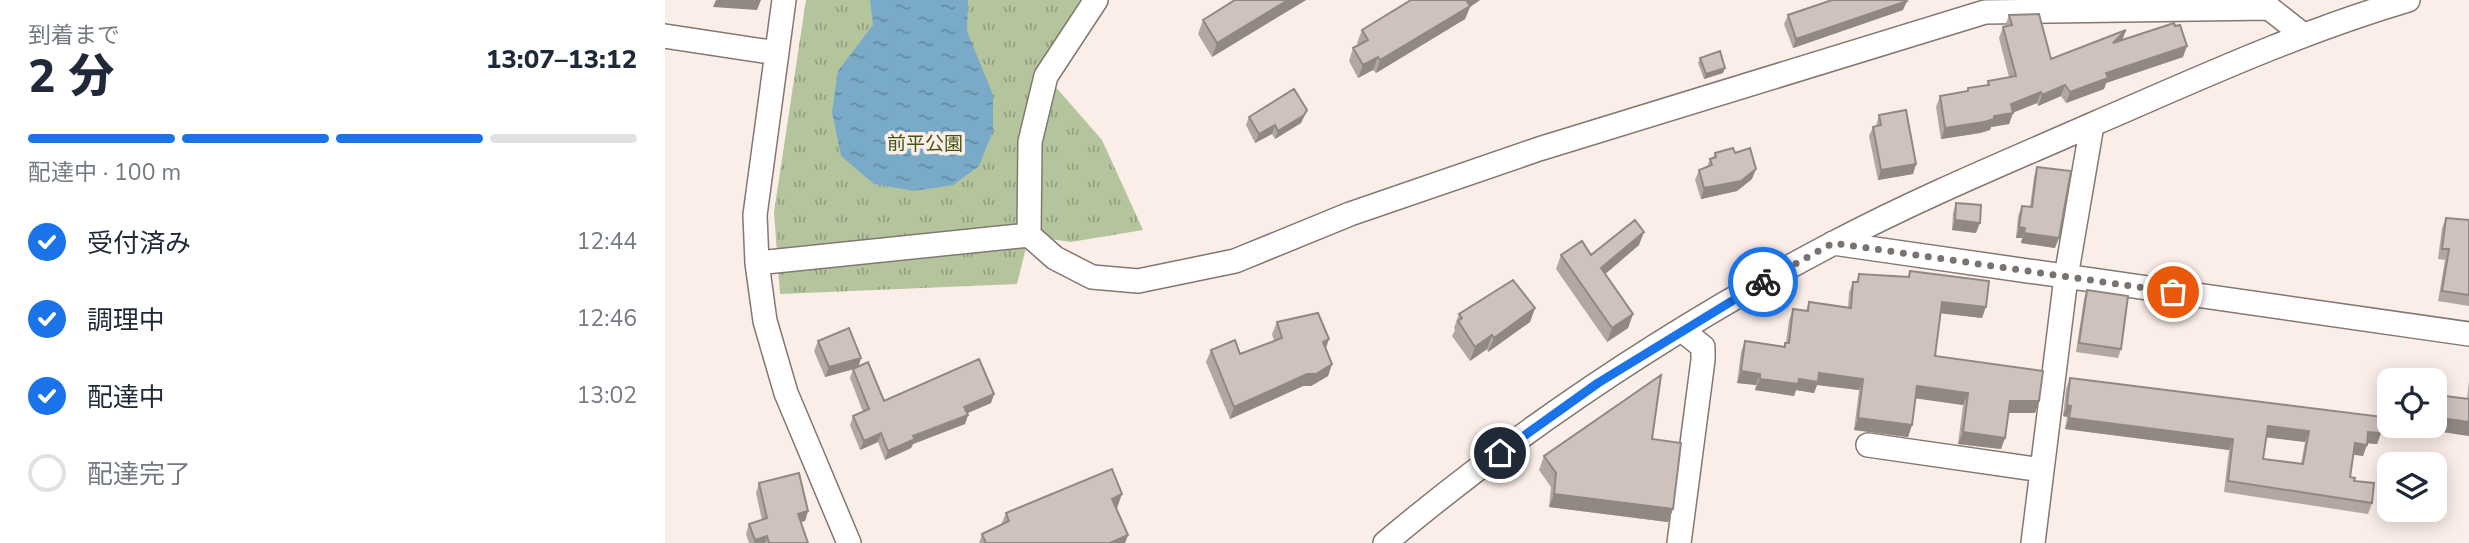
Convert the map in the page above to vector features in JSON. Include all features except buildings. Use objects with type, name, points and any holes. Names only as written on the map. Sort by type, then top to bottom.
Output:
[{"type":"street","points":[[784,0],[755,215],[757,263],[765,321],[786,394],[849,543]]},
{"type":"street","points":[[1029,235],[1030,142],[1046,76],[1095,0]]},
{"type":"street","points":[[1385,543],[1500,453],[1598,383],[1682,330],[1833,243],[1954,183],[2302,34],[2408,0]]},
{"type":"street","points":[[757,263],[1029,235],[1055,258],[1093,276],[1138,281],[1235,261],[1350,214],[1539,149],[1985,12],[2269,8],[2302,34]]},
{"type":"street","points":[[665,36],[777,53]]},
{"type":"street","points":[[2033,543],[2066,277],[2092,125]]},
{"type":"street","points":[[1833,243],[2469,334]]},
{"type":"street","points":[[1679,543],[1703,360],[1703,347],[1682,330]]},
{"type":"street","points":[[1867,445],[2042,470]]},
{"type":"green space","name":"前平公園","points":[[806,0],[1096,0],[1046,76],[1102,140],[1143,230],[1071,242],[1029,236],[1017,284],[780,294],[774,212]]},
{"type":"water","points":[[870,0],[968,0],[967,31],[993,95],[993,131],[979,166],[953,185],[914,191],[874,184],[841,156],[832,112],[838,71],[873,25]]},
{"type":"way so far","points":[[1763,282],[1833,243],[2173,292]]},
{"type":"route","points":[[1500,453],[1598,383],[1763,282]]}]
